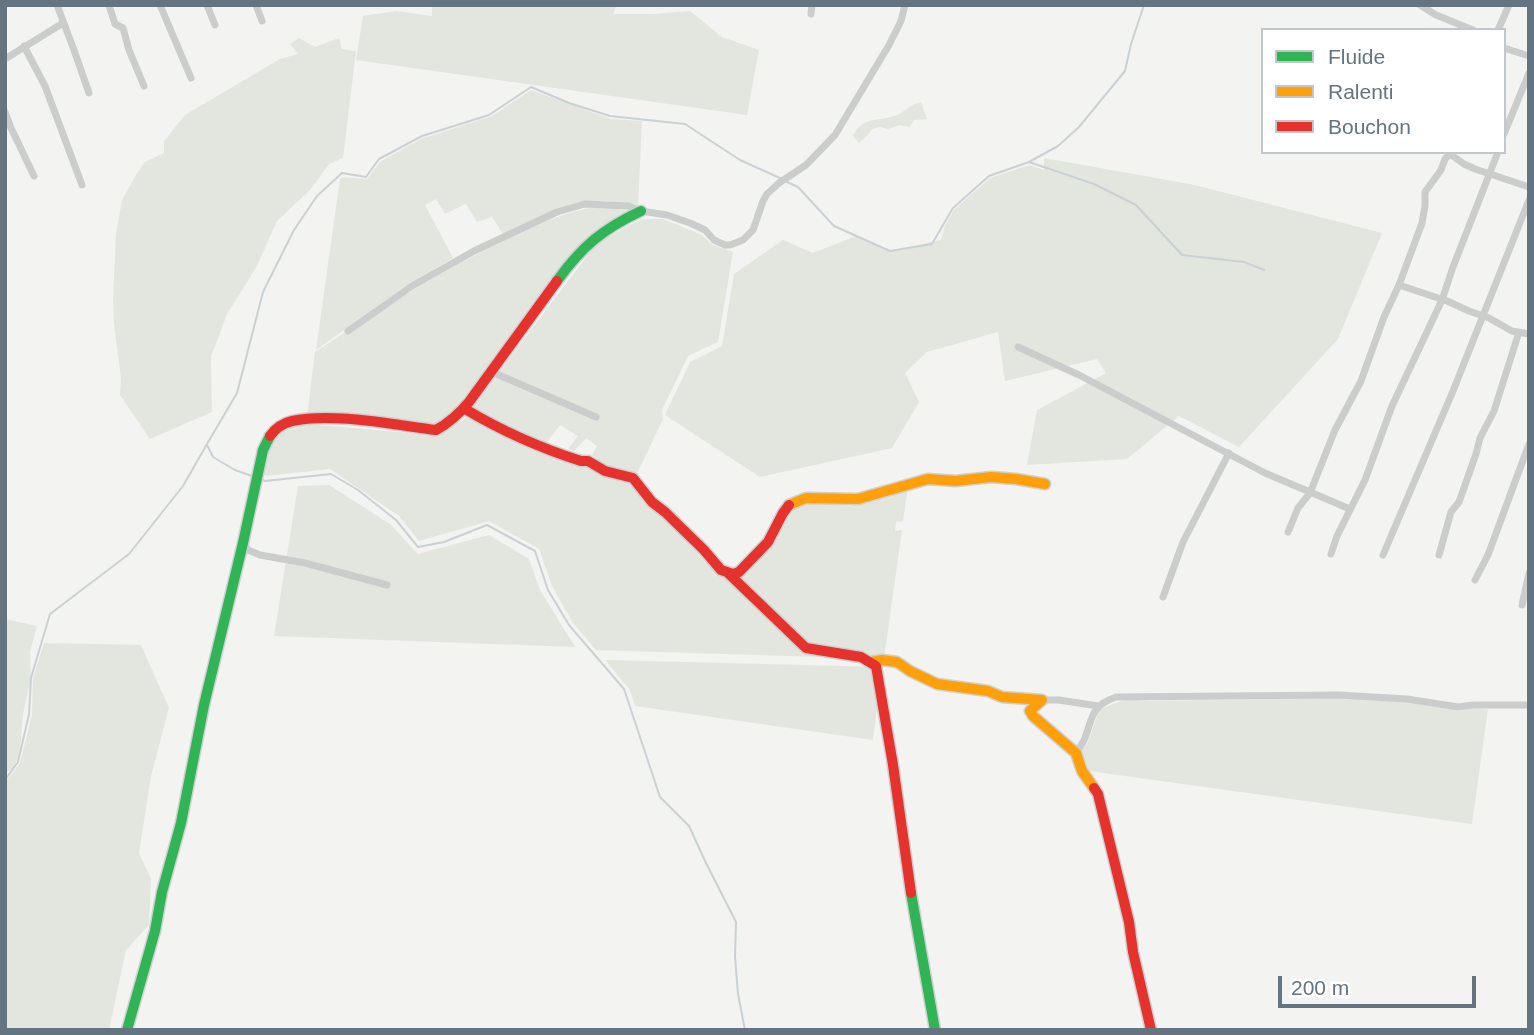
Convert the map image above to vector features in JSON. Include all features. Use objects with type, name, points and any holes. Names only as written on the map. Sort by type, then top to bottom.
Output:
[{"type":"street","points":[[57,5],[89,93]]},
{"type":"street","points":[[109,5],[115,24],[123,28],[144,86]]},
{"type":"street","points":[[160,5],[191,78]]},
{"type":"street","points":[[207,5],[215,24]]},
{"type":"street","points":[[256,5],[262,21]]},
{"type":"street","points":[[348,331],[412,286],[474,251],[557,212],[585,204],[628,206],[667,215],[705,230],[719,243],[730,246],[736,244],[752,230],[764,198],[830,143],[894,36],[905,5]]},
{"type":"street","points":[[1420,5],[1436,15],[1468,28]]},
{"type":"street","points":[[1499,28],[1509,5]]},
{"type":"street","points":[[5,59],[63,23]]},
{"type":"street","points":[[24,46],[45,86],[82,185]]},
{"type":"street","points":[[1506,49],[1529,56]]},
{"type":"street","points":[[1506,129],[1529,73]]},
{"type":"street","points":[[5,112],[34,176]]},
{"type":"street","points":[[1288,532],[1298,508],[1310,493],[1335,430],[1361,381],[1422,223],[1425,192],[1450,154]]},
{"type":"street","points":[[1452,154],[1464,164],[1489,175],[1529,187]]},
{"type":"street","points":[[1331,554],[1365,481],[1392,406],[1442,300],[1497,154]]},
{"type":"street","points":[[1383,555],[1448,403],[1529,200]]},
{"type":"street","points":[[127,1030],[181,823],[204,705],[263,450],[271,434],[290,421],[334,418],[436,430],[450,424],[492,372],[566,268],[594,238],[641,211]]},
{"type":"street","points":[[1399,285],[1483,316],[1507,329],[1525,331],[1494,411],[1480,438],[1459,502],[1451,512],[1439,555]]},
{"type":"street","points":[[1018,347],[1079,375],[1265,473],[1350,509]]},
{"type":"street","points":[[492,372],[596,417]]},
{"type":"street","points":[[464,409],[536,445],[588,461],[605,471],[633,478],[652,502],[704,550],[721,570],[729,574],[806,648],[843,654],[876,666],[934,1030]]},
{"type":"street","points":[[1475,580],[1488,555],[1529,444]]},
{"type":"street","points":[[1163,597],[1183,542],[1229,453]]},
{"type":"street","points":[[729,574],[739,572],[768,542],[790,504],[806,498],[858,499],[936,479],[955,481],[991,477],[1045,484]]},
{"type":"street","points":[[243,543],[248,550],[260,555],[305,563],[387,585]]},
{"type":"street","points":[[1522,605],[1529,573]]},
{"type":"street","points":[[871,662],[897,662],[937,684],[988,691],[1002,697],[1059,700],[1098,706]]},
{"type":"street","points":[[1076,753],[1098,706],[1116,698],[1133,696],[1339,695],[1406,699],[1458,707],[1529,705]]},
{"type":"street","points":[[1041,700],[1030,710],[1032,716],[1076,753],[1082,771],[1098,794],[1129,922],[1133,953],[1151,1030]]},
{"type":"shaded area","points":[[432,5],[617,5],[613,14],[690,11],[722,37],[759,50],[747,115],[356,60],[363,16],[396,11],[432,16]]},
{"type":"shaded area","points":[[299,38],[315,47],[339,38],[342,49],[356,51],[343,158],[329,164],[310,190],[277,221],[257,266],[227,314],[211,357],[212,412],[150,439],[120,395],[121,378],[113,300],[116,234],[122,200],[145,162],[164,153],[164,141],[185,115],[280,59],[298,54],[290,44]]},
{"type":"shaded area","points":[[531,90],[611,119],[642,121],[638,207],[604,201],[583,202],[503,234],[492,217],[477,222],[466,204],[445,214],[436,199],[425,205],[453,258],[410,283],[316,350],[340,179],[367,179],[380,162],[421,139],[492,116]]},
{"type":"shaded area","points":[[921,102],[927,119],[914,120],[910,127],[899,125],[888,129],[872,129],[859,143],[853,136],[857,129],[867,122],[897,115]]},
{"type":"shaded area","points":[[1044,158],[1195,185],[1382,233],[1338,339],[1239,447],[1179,416],[1127,459],[1027,465],[1037,410],[1106,373],[1097,359],[1005,381],[998,332],[927,352],[905,373],[919,402],[892,448],[760,477],[665,415],[690,362],[722,346],[734,274],[783,240],[813,253],[856,236],[890,251],[941,240],[954,210],[990,178],[1030,165],[1044,170]]},
{"type":"shaded area","points":[[605,207],[634,211],[598,232],[457,413],[436,427],[307,416],[315,352],[413,290],[488,248],[558,217]]},
{"type":"shaded area","points":[[641,219],[663,219],[702,235],[711,244],[733,252],[718,342],[688,356],[662,410],[663,419],[637,474],[608,467],[592,455],[597,446],[586,438],[574,451],[568,449],[578,436],[560,425],[545,445],[472,407],[597,243]]},
{"type":"shaded area","points":[[468,417],[549,455],[585,462],[599,473],[629,482],[717,573],[733,581],[770,547],[794,507],[818,502],[851,506],[908,488],[903,521],[896,522],[895,531],[902,530],[884,659],[596,650],[573,623],[552,586],[539,549],[489,521],[419,541],[399,516],[330,469],[266,476],[261,473],[275,437],[291,427],[306,424],[435,435]]},
{"type":"shaded area","points":[[329,485],[390,524],[418,554],[489,535],[529,559],[540,590],[575,647],[274,636],[298,486]]},
{"type":"shaded area","points":[[5,619],[37,626],[30,652],[31,678],[23,714],[20,752],[14,768],[5,773]]},
{"type":"shaded area","points":[[44,643],[141,645],[169,708],[151,776],[139,853],[151,879],[149,925],[126,950],[109,1030],[5,1030],[5,783],[20,763],[32,714],[33,678]]},
{"type":"shaded area","points":[[605,660],[882,667],[873,740],[635,706],[630,690]]},
{"type":"shaded area","points":[[1339,698],[1404,701],[1459,711],[1488,709],[1472,824],[1089,771],[1079,754],[1088,742],[1099,710],[1123,701]]},
{"type":"waterway","points":[[1144,5],[1125,71],[1079,127],[1058,146],[1029,162],[1094,184],[1136,205],[1182,255],[1244,262],[1264,270]]},
{"type":"waterway","points":[[5,780],[18,762],[29,714],[31,678],[50,614],[129,554],[183,486],[237,393],[263,292],[294,230],[317,196],[342,173],[366,177],[379,159],[422,136],[489,115],[531,87],[610,116],[685,124],[740,160],[782,179]]},
{"type":"waterway","points":[[787,182],[798,187],[834,226],[890,251],[932,244],[953,208],[989,176],[1029,162]]},
{"type":"waterway","points":[[207,445],[213,457],[252,476]]},
{"type":"waterway","points":[[261,479],[265,481],[331,474],[358,490],[396,520],[418,547],[444,542],[487,525],[535,551],[548,590],[569,625],[624,689],[660,797],[689,826],[736,922],[738,994],[745,1030]]},
{"type":"traffic: fast","points":[[557,281],[594,240],[641,211]]},
{"type":"traffic: fast","points":[[127,1030],[155,931],[263,450],[270,436]]},
{"type":"traffic: fast","points":[[911,893],[935,1030]]},
{"type":"traffic: slow","points":[[789,505],[806,498],[858,499],[928,479],[955,481],[991,477],[1045,484]]},
{"type":"traffic: slow","points":[[871,662],[897,662],[937,684],[988,691],[1002,697],[1042,700],[1030,711],[1076,753],[1082,771],[1094,788]]},
{"type":"traffic: jam","points":[[270,436],[289,422],[326,418],[364,420],[436,430],[454,418],[469,402],[557,281]]},
{"type":"traffic: jam","points":[[465,409],[536,445],[588,461],[605,471],[633,478],[652,502],[704,550],[721,570],[733,574],[739,572],[768,542],[789,505]]},
{"type":"traffic: jam","points":[[729,574],[806,648],[861,657],[876,666],[911,893]]},
{"type":"traffic: jam","points":[[1094,788],[1098,794],[1129,922],[1151,1030]]}]
